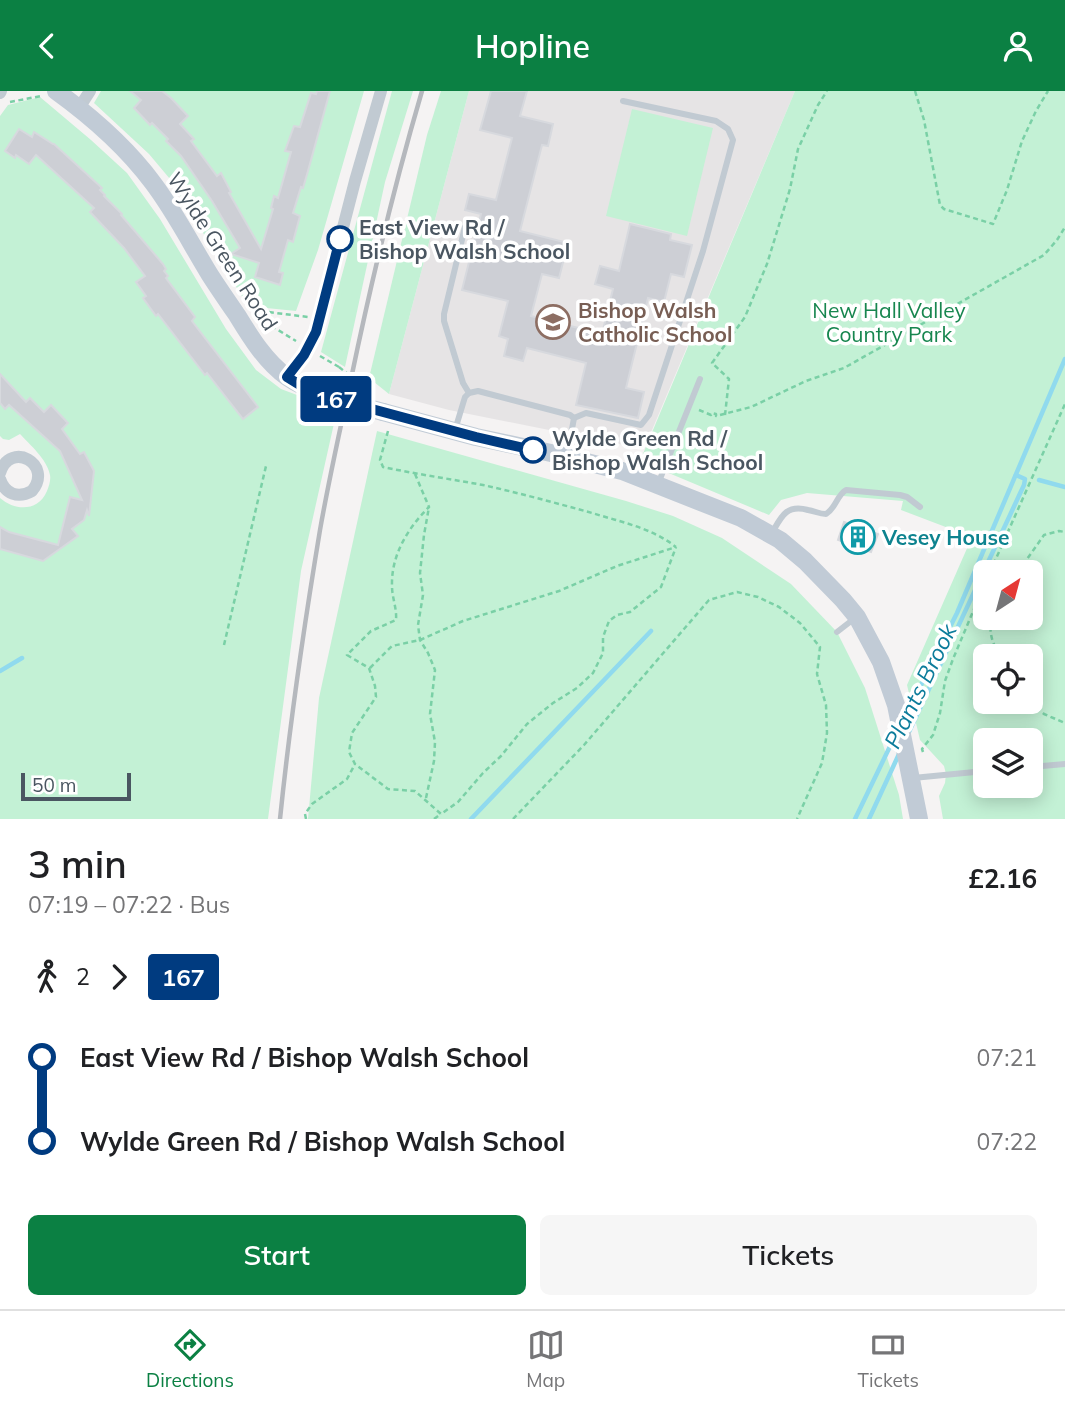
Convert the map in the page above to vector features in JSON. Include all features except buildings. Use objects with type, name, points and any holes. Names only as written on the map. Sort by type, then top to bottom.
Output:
[{"type":"street","points":[[79,108],[90,91]]},
{"type":"street","points":[[287,377],[304,355],[316,332],[355,181],[382,91]]},
{"type":"street","name":"Wylde Green Road","points":[[57,92],[79,108],[133,157],[177,218],[209,274],[253,340],[287,377],[308,390],[386,419],[455,432],[622,471],[741,518],[771,535],[805,561],[827,581],[857,617],[881,662],[896,705],[905,753],[919,777],[919,819]]},
{"type":"lane","points":[[574,418],[586,413],[641,425],[649,415],[702,251],[733,140],[729,129],[716,121],[623,101]]},
{"type":"lane","points":[[465,227],[444,321],[463,383],[469,393]]},
{"type":"lane","points":[[658,484],[700,379]]},
{"type":"lane","points":[[455,432],[465,397],[478,391],[574,418]]},
{"type":"lane","points":[[567,457],[574,418]]},
{"type":"lane","points":[[771,535],[788,510],[804,509],[826,514],[846,489],[900,495],[920,507]]},
{"type":"lane","points":[[837,632],[857,617]]},
{"type":"lane","points":[[1043,766],[1065,764]]},
{"type":"lane","points":[[919,777],[973,772]]},
{"type":"path","points":[[725,415],[729,379],[712,363],[745,317],[767,264],[790,189],[798,149],[827,91]]},
{"type":"path","points":[[915,91],[924,120],[940,205],[944,209],[993,224],[1022,141],[1048,91]]},
{"type":"path","points":[[0,104],[57,92]]},
{"type":"path","points":[[689,405],[711,415],[725,415],[751,407],[806,381],[844,368],[1044,255],[1065,227]]},
{"type":"path","points":[[246,309],[298,342],[302,337]]},
{"type":"path","points":[[316,332],[323,341],[318,355],[339,367],[371,392]]},
{"type":"path","points":[[995,560],[1065,404]]},
{"type":"path","points":[[386,419],[380,460],[383,467],[483,485],[567,506],[649,530],[676,547]]},
{"type":"path","points":[[224,645],[266,466]]},
{"type":"path","points":[[415,474],[429,507],[420,573],[423,596],[418,625],[420,641],[435,670],[430,714],[435,751],[425,799]]},
{"type":"path","points":[[429,507],[406,535],[395,560],[392,587],[396,620],[371,631],[347,655],[369,668],[376,697],[352,733],[349,752],[355,764],[388,789],[415,791],[441,814],[458,802],[527,724],[593,673],[603,653],[603,637],[609,621],[617,615],[630,612],[661,587],[676,547]]},
{"type":"path","points":[[1026,560],[1044,535],[1059,531],[1065,533]]},
{"type":"path","points":[[369,668],[392,646],[420,641],[463,621],[559,591],[617,566],[676,547]]},
{"type":"path","points":[[513,819],[584,745],[709,600],[737,591],[779,607],[800,623],[820,647],[817,674],[826,705],[827,733],[822,763],[797,819]]},
{"type":"path","points":[[919,777],[922,749],[933,735],[945,681],[973,612]]},
{"type":"path","points":[[1043,713],[1065,723]]},
{"type":"path","points":[[306,819],[305,814],[312,804],[347,779],[355,764]]},
{"type":"path","points":[[435,819],[446,810]]},
{"type":"shaded area","name":"Bishop Walsh Catholic School","points":[[469,91],[795,91],[644,449],[449,410],[389,394]]},
{"type":"green space","points":[[101,91],[364,91],[318,250],[296,311],[248,306],[170,179],[149,154],[94,103]]},
{"type":"green space","points":[[392,91],[413,91],[385,182],[345,367],[321,352]]},
{"type":"green space","points":[[441,91],[469,91],[389,394],[369,378],[427,135]]},
{"type":"green space","name":"New Hall Valley Country Park","points":[[795,91],[1065,91],[1065,819],[943,819],[939,796],[945,783],[944,766],[920,740],[907,685],[972,537],[901,510],[903,501],[807,493],[781,500],[769,515],[640,461]]},
{"type":"green space","points":[[40,97],[127,173],[160,219],[226,329],[256,370],[281,389],[337,410],[301,571],[268,819],[0,819],[0,498],[19,507],[32,506],[43,498],[50,477],[42,458],[20,434],[9,440],[0,436],[0,116],[8,105]]},
{"type":"green space","points":[[632,109],[713,128],[687,236],[606,216]]},
{"type":"green space","points":[[377,431],[673,516],[722,538],[791,584],[837,632],[865,688],[899,795],[903,819],[308,819],[319,698]]},
{"type":"waterway","name":"Plants Brook","points":[[904,719],[957,613],[1065,359]]},
{"type":"waterway","points":[[908,734],[1024,485],[1025,479],[1016,475]]},
{"type":"waterway","points":[[1039,480],[1065,487]]},
{"type":"waterway","points":[[471,819],[651,631]]},
{"type":"waterway","points":[[0,671],[22,658]]},
{"type":"waterway","name":"Plants Brook","points":[[855,819],[895,736]]},
{"type":"waterway","points":[[869,819],[899,754]]},
{"type":"railway","points":[[280,819],[298,674],[327,492],[375,271],[422,91]]},
{"type":"bus line","name":"167","points":[[340,239],[316,332],[304,355],[287,377],[308,390],[331,398],[533,450]]},
{"type":"place","name":"East View Rd / Bishop Walsh School","points":[[340,239]]},
{"type":"place","name":"Bishop Walsh Catholic School","points":[[553,322]]},
{"type":"place","name":"Wylde Green Rd / Bishop Walsh School","points":[[533,450]]},
{"type":"place","name":"Vesey House","points":[[858,537]]}]
